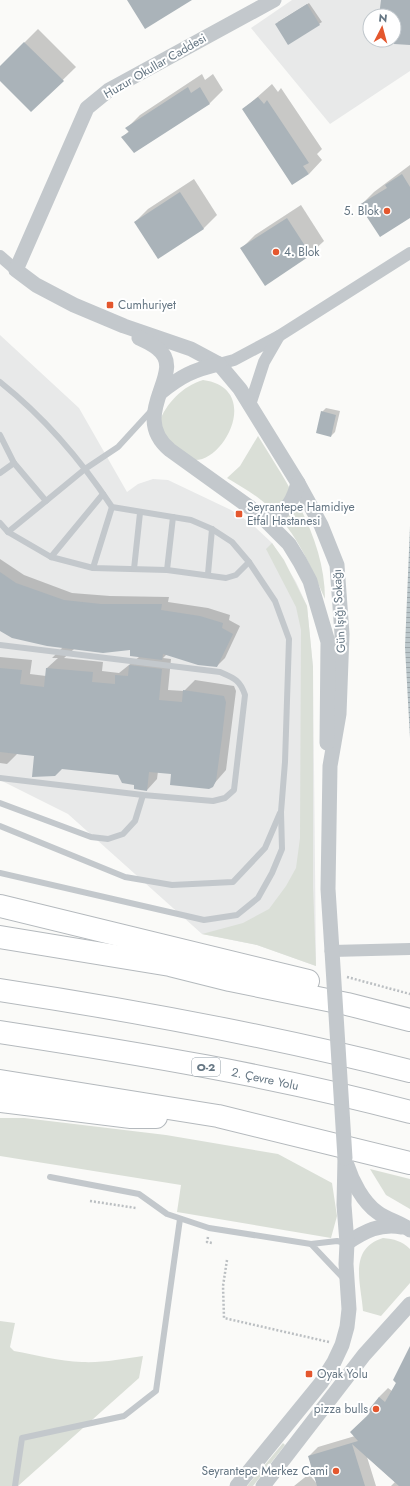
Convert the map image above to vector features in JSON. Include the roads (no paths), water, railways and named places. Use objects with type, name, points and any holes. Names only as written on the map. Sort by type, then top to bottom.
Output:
[{"type":"highway","points":[[0,906],[325,986],[400,1017]]},
{"type":"highway","points":[[0,937],[170,964],[230,980],[332,1000],[400,1017]]},
{"type":"highway","points":[[0,952],[230,980]]},
{"type":"highway","points":[[0,990],[165,1017],[282,1040],[410,1071]]},
{"type":"highway","name":"2. Çevre Yolu","points":[[0,1032],[158,1057],[242,1073],[410,1112]]},
{"type":"highway","points":[[1,1086],[131,1117],[218,1116],[410,1163]]},
{"type":"street","name":"Huzur Okullar Caddesi","points":[[16,270],[87,108],[109,90],[274,0]]},
{"type":"street","points":[[160,394],[177,380],[193,371],[239,358],[279,336],[410,253]]},
{"type":"street","points":[[0,256],[36,285],[68,301],[124,326],[191,349],[219,364]]},
{"type":"street","points":[[124,326],[137,337],[158,349],[164,356],[167,369],[166,376],[154,409]]},
{"type":"street","points":[[250,405],[264,362],[279,336]]},
{"type":"street","name":"Gün Işığı Sokağı","points":[[219,364],[240,389],[298,483],[321,525],[337,565],[342,634],[339,706],[330,766],[328,889],[345,1158]]},
{"type":"street","name":"Gün Işığı Sokağı","points":[[154,409],[154,424],[159,438],[164,445],[259,514],[292,550],[310,581],[328,642],[326,738],[330,766]]},
{"type":"street","points":[[259,514],[276,514],[286,507],[294,497],[298,483]]},
{"type":"street","points":[[332,951],[410,949]]},
{"type":"street","points":[[345,1158],[350,1174],[363,1198],[376,1212],[410,1229]]},
{"type":"street","points":[[237,1486],[320,1382],[334,1362],[342,1345],[347,1327],[349,1308],[344,1205],[345,1158]]},
{"type":"street","points":[[347,1243],[371,1228],[385,1226],[410,1229]]},
{"type":"street","points":[[263,1486],[364,1355],[410,1304]]},
{"type":"lane","points":[[0,382],[36,412],[85,469],[112,508],[191,520],[212,529],[232,542],[249,562],[275,601],[289,639],[285,762],[281,812],[282,849],[272,873],[258,898],[237,914],[204,920],[0,873]]},
{"type":"lane","points":[[8,532],[85,469],[118,448],[154,409]]},
{"type":"lane","points":[[0,437],[14,464],[46,500]]},
{"type":"lane","points":[[0,473],[14,464]]},
{"type":"lane","points":[[51,557],[103,494]]},
{"type":"lane","points":[[93,568],[112,508]]},
{"type":"lane","points":[[134,569],[140,513]]},
{"type":"lane","points":[[167,570],[173,517]]},
{"type":"lane","points":[[0,523],[8,532],[51,557],[93,568],[167,570],[208,574],[226,578],[236,575],[249,562]]},
{"type":"lane","points":[[208,574],[212,529]]},
{"type":"lane","points":[[0,646],[220,672],[242,684],[245,695],[234,790],[225,798],[214,801],[143,795],[0,778]]},
{"type":"lane","points":[[0,802],[91,837],[108,839],[123,834],[135,821],[143,795]]},
{"type":"lane","points":[[0,826],[125,877],[172,885],[209,884],[234,882],[265,848],[281,812]]},
{"type":"lane","points":[[50,1177],[139,1194],[167,1214],[209,1228],[311,1244],[337,1241],[347,1243]]},
{"type":"lane","points":[[15,1486],[22,1438],[124,1416],[156,1392],[180,1219]]},
{"type":"lane","points":[[311,1244],[338,1274],[348,1282]]},
{"type":"place","name":"5. Blok","points":[[387,211]]},
{"type":"place","name":"4. Blok","points":[[276,252]]},
{"type":"place","name":"Cumhuriyet","points":[[110,305]]},
{"type":"place","name":"Seyrantepe Hamidiye Etfal Hastanesi","points":[[239,514]]},
{"type":"place","name":"Oyak Yolu","points":[[309,1374]]},
{"type":"place","name":"pizza bulls","points":[[376,1409]]},
{"type":"place","name":"Seyrantepe Merkez Cami","points":[[336,1471]]}]
